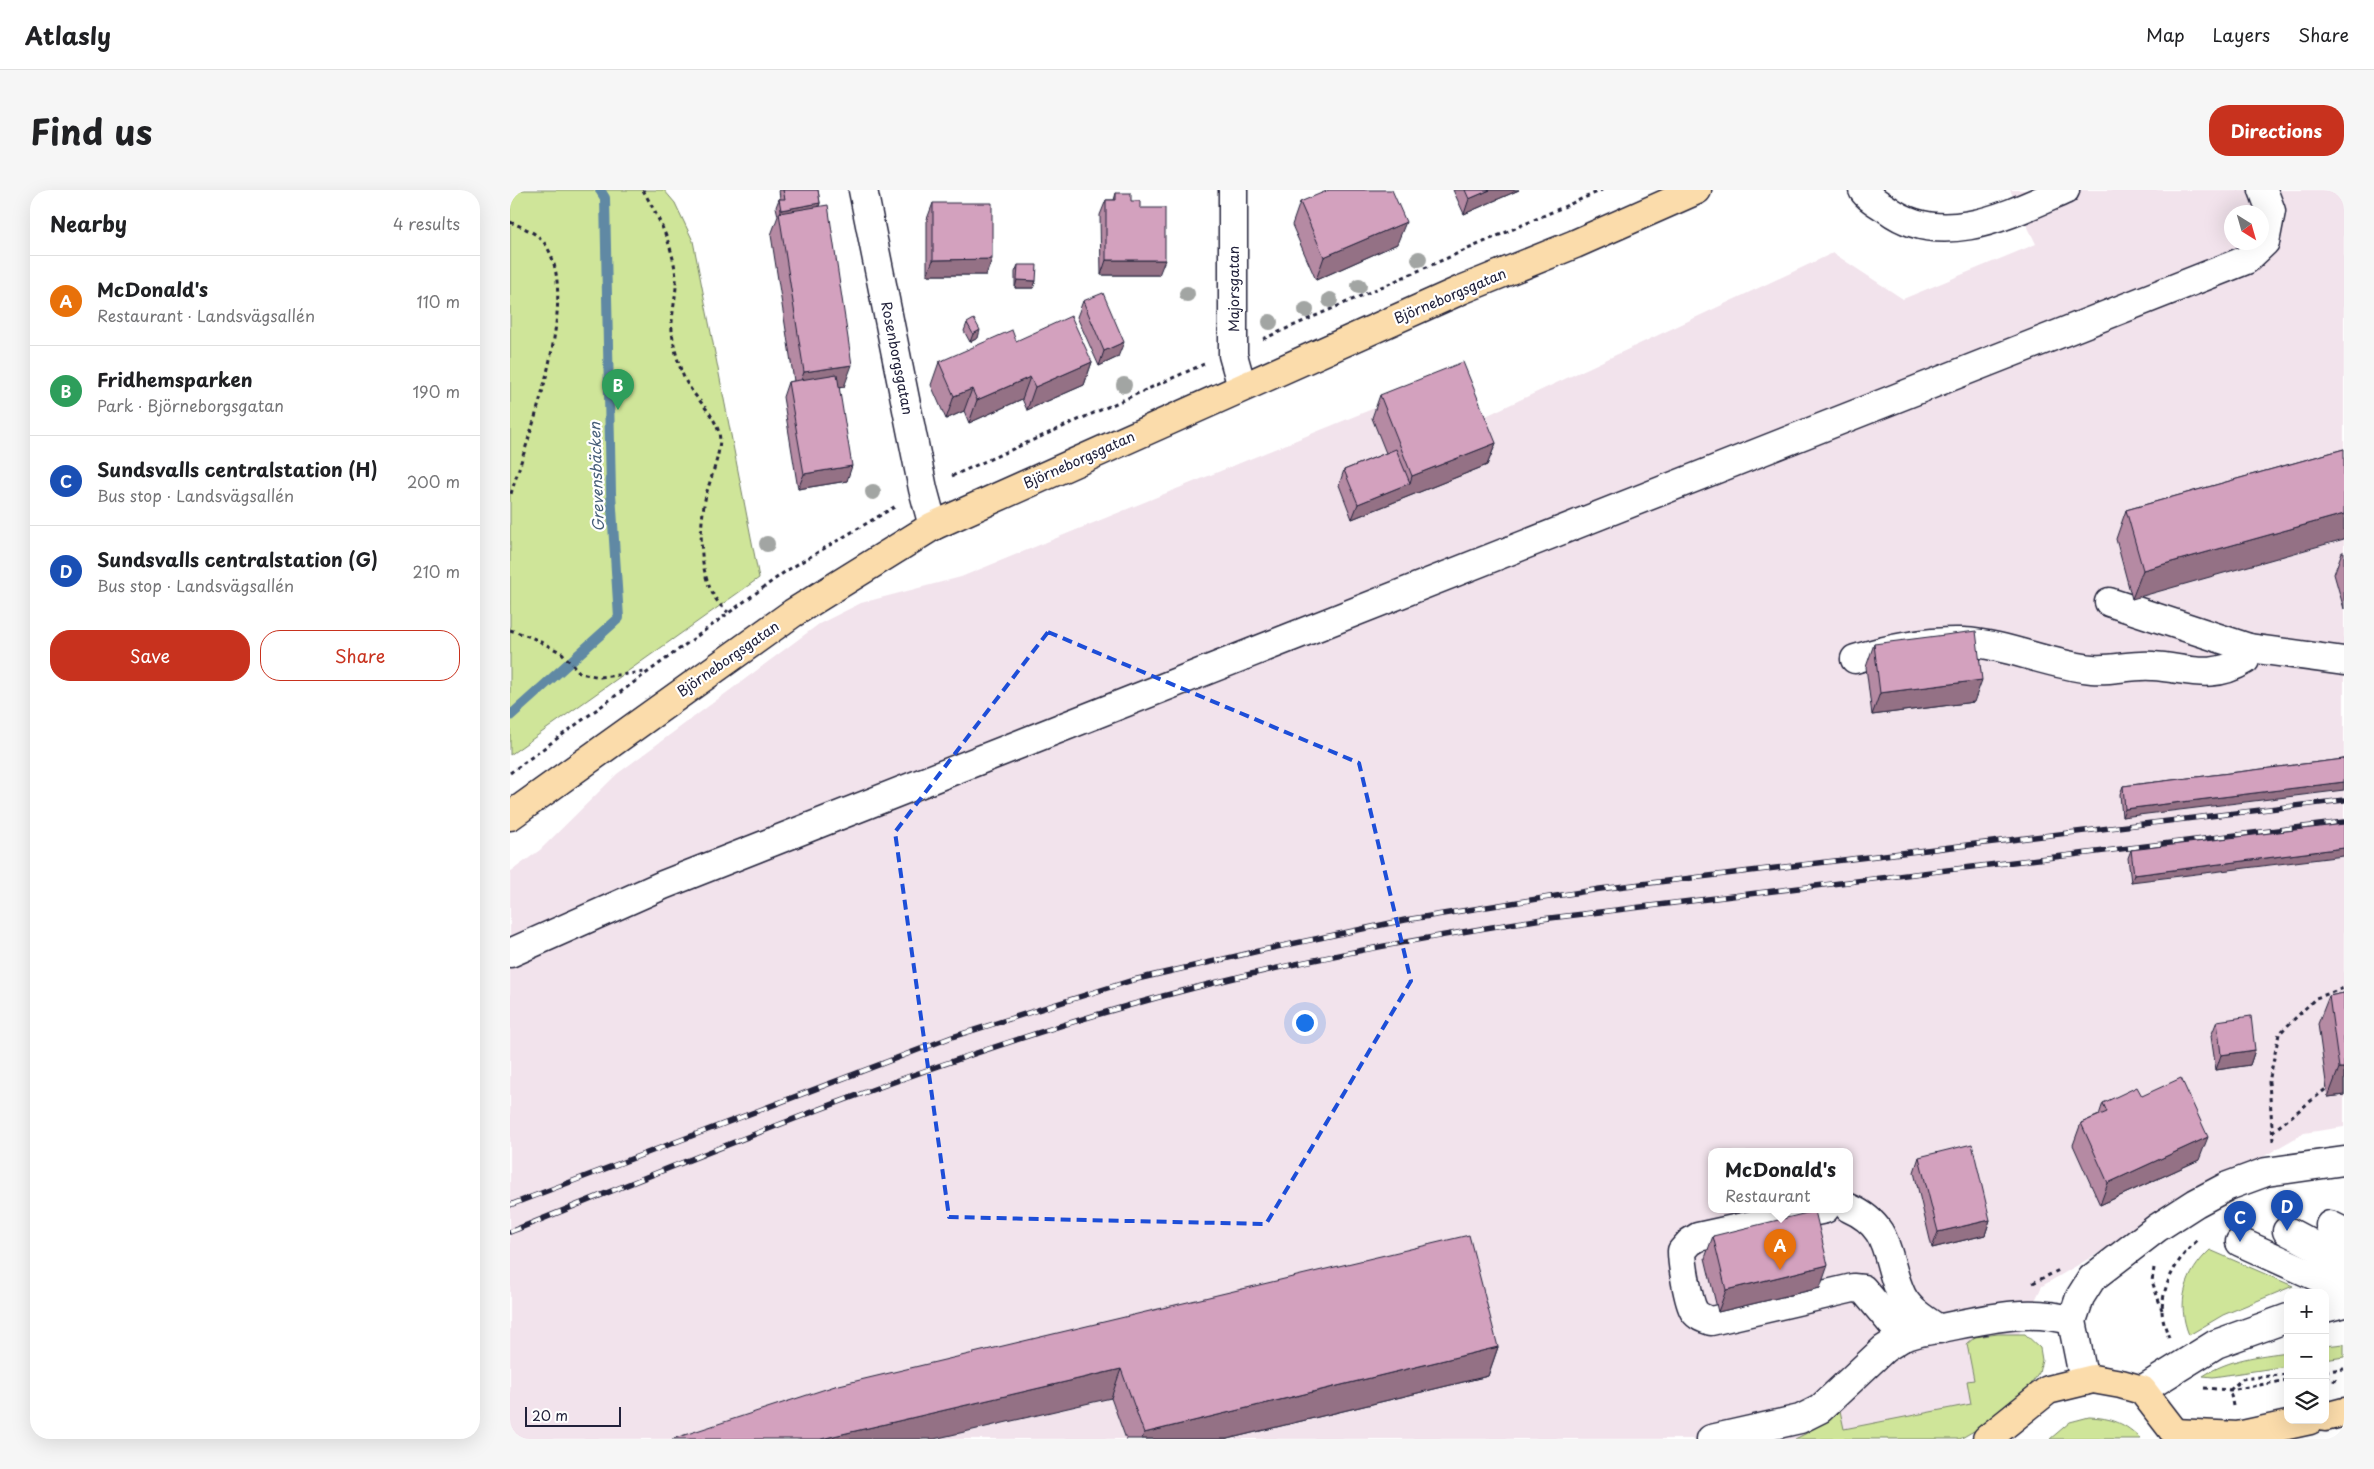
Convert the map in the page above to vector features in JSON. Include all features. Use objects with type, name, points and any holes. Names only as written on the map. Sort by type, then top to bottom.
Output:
[{"type":"main road","name":"Björneborgsgatan","points":[[510,816],[793,613],[934,526],[1242,387],[1696,190]]},
{"type":"main road","points":[[1987,1439],[2048,1390],[2093,1379],[2142,1390],[2176,1436],[2238,1436],[2292,1424]]},
{"type":"main road","points":[[2007,1439],[2048,1390]]},
{"type":"main road","points":[[2329,1416],[2344,1412]]},
{"type":"street","name":"Rosenborgsgatan","points":[[863,190],[921,480],[934,526]]},
{"type":"street","name":"Majorsgatan","points":[[1233,190],[1233,355],[1242,387]]},
{"type":"street","points":[[1863,190],[1896,216],[1931,228],[1974,225],[2018,210],[2065,190]]},
{"type":"street","points":[[510,953],[663,885],[2246,260],[2265,242],[2271,211],[2263,190]]},
{"type":"street","points":[[2109,602],[2250,648],[2344,661]]},
{"type":"street","points":[[1854,659],[1888,649],[1925,644],[1963,642],[2002,648],[2052,662],[2094,670],[2152,666],[2191,673],[2230,668],[2245,660],[2250,648]]},
{"type":"street","points":[[2084,1381],[2072,1321],[2080,1297],[2092,1278],[2157,1228],[2196,1203],[2228,1186],[2266,1172],[2344,1161]]},
{"type":"street","points":[[1853,1210],[1865,1217],[1880,1230],[1903,1297],[1914,1312],[1939,1329]]},
{"type":"street","points":[[1807,1213],[1698,1237],[1690,1242],[1682,1251],[1682,1262],[1694,1311],[1700,1317],[1711,1321],[1853,1288],[1863,1289],[1903,1337]]},
{"type":"street","points":[[2287,1231],[2344,1261]]},
{"type":"street","points":[[2240,1242],[2344,1289]]},
{"type":"street","points":[[2329,1307],[2344,1303]]},
{"type":"street","points":[[1711,1439],[1800,1419],[1820,1409],[1884,1349],[1903,1337],[2028,1314],[2054,1315],[2072,1321]]},
{"type":"street","points":[[2142,1390],[2216,1344],[2284,1319]]},
{"type":"path","points":[[510,192],[518,190]]},
{"type":"path","points":[[643,190],[665,228],[676,278],[672,330],[683,376],[707,408],[720,434],[717,457],[706,497],[699,537],[705,574],[719,605],[728,612]]},
{"type":"path","points":[[510,222],[536,234],[547,247],[557,276],[558,319],[546,374],[510,497]]},
{"type":"path","points":[[510,773],[728,612],[786,571],[845,536]]},
{"type":"path","points":[[510,630],[531,637],[562,654],[580,673],[600,677],[646,672]]},
{"type":"path","points":[[2266,1172],[2271,1164],[2272,1132],[2269,1082],[2279,1034],[2316,998],[2344,988]]},
{"type":"path","points":[[2272,1132],[2327,1088]]},
{"type":"path","points":[[2171,1276],[2180,1258],[2206,1234]]},
{"type":"path","points":[[2329,1371],[2344,1369]]},
{"type":"path","points":[[2238,1436],[2230,1390],[2242,1379],[2284,1374]]},
{"type":"highlighted area","points":[[1048,632],[1359,763],[1411,981],[1266,1224],[949,1217],[895,832]]},
{"type":"shaded area","points":[[2010,190],[2344,190],[2344,1127],[2304,1133],[2042,1286],[2019,1334],[1999,1422],[1953,1439],[510,1439],[510,872],[540,850],[617,774],[819,624],[861,603],[961,577],[1453,376],[1471,423],[1833,253],[1903,299],[2036,244]]},
{"type":"green space","points":[[510,190],[664,190],[675,203],[693,241],[759,578],[510,755]]},
{"type":"green space","points":[[2210,1250],[2293,1286],[2223,1315],[2189,1335],[2185,1323],[2183,1300],[2189,1279],[2201,1259]]},
{"type":"green space","points":[[1998,1334],[2025,1334],[2040,1348],[2042,1360],[2039,1373],[2029,1387],[2000,1416],[1960,1439],[1795,1439],[1807,1433],[1839,1406],[1844,1429],[1971,1404],[1967,1381],[1974,1380],[1967,1344],[1975,1337]]},
{"type":"green space","points":[[2344,1344],[2344,1357],[2329,1359],[2329,1346]]},
{"type":"green space","points":[[2284,1353],[2284,1367],[2213,1377],[2203,1376],[2233,1362]]},
{"type":"green space","points":[[2089,1417],[2118,1422],[2141,1439],[2050,1439],[2070,1422]]},
{"type":"building","points":[[783,190],[818,190],[820,203],[781,210],[779,199],[785,199]]},
{"type":"building","points":[[1329,190],[1392,190],[1406,222],[1324,257],[1300,202]]},
{"type":"building","points":[[1465,190],[1490,190],[1469,199]]},
{"type":"building","points":[[1116,193],[1131,193],[1131,201],[1140,201],[1140,208],[1165,208],[1165,260],[1106,260],[1106,200],[1116,200]]},
{"type":"building","points":[[933,203],[992,203],[992,259],[933,260]]},
{"type":"building","points":[[828,205],[852,365],[804,372],[779,213]]},
{"type":"building","points":[[1018,265],[1037,265],[1036,281],[1017,280]]},
{"type":"building","points":[[1103,293],[1124,342],[1104,351],[1083,301]]},
{"type":"building","points":[[1071,316],[1092,362],[1035,387],[1030,377],[977,400],[972,389],[954,396],[939,362],[1012,330],[1016,341]]},
{"type":"building","points":[[974,319],[980,330],[973,334],[967,323]]},
{"type":"building","points":[[1463,362],[1496,443],[1412,476],[1380,395]]},
{"type":"building","points":[[837,374],[852,466],[804,474],[788,382]]},
{"type":"building","points":[[1396,449],[1410,483],[1358,504],[1344,470]]},
{"type":"building","points":[[2344,449],[2344,514],[2143,570],[2126,510]]},
{"type":"building","points":[[1976,631],[1982,680],[1880,693],[1874,644]]},
{"type":"building","points":[[2344,759],[2344,782],[2125,809],[2123,786]]},
{"type":"building","points":[[2344,824],[2344,848],[2134,875],[2131,850]]},
{"type":"building","points":[[2344,993],[2344,1068],[2339,1068],[2329,996]]},
{"type":"building","points":[[2251,1016],[2255,1050],[2221,1055],[2217,1021]]},
{"type":"building","points":[[2181,1078],[2208,1137],[2108,1183],[2081,1123],[2107,1112],[2103,1103],[2137,1087],[2142,1096]]},
{"type":"building","points":[[1972,1144],[1990,1220],[1938,1232],[1919,1157]]},
{"type":"building","points":[[1807,1213],[1815,1213],[1828,1265],[1726,1290],[1713,1236]]},
{"type":"building","points":[[1469,1235],[1498,1347],[1144,1433],[1121,1369],[821,1439],[672,1439],[835,1386]]},
{"type":"waterway","name":"Grevensbäcken","points":[[510,716],[619,618],[611,493],[605,198],[600,190]]},
{"type":"railway","points":[[510,1205],[952,1037],[1133,980],[1263,950],[1405,920],[1600,889],[2344,800]]},
{"type":"railway","points":[[510,1232],[739,1140],[970,1055],[1127,1006],[1281,967],[1437,936],[1542,919],[2344,822]]},
{"type":"place","name":"Fridhemsparken","points":[[618,410]]},
{"type":"place","name":"Sundsvalls centralstation (G)","points":[[2287,1231]]},
{"type":"place","name":"Sundsvalls centralstation (H)","points":[[2240,1242]]},
{"type":"place","name":"McDonald's","points":[[1780,1270]]}]
